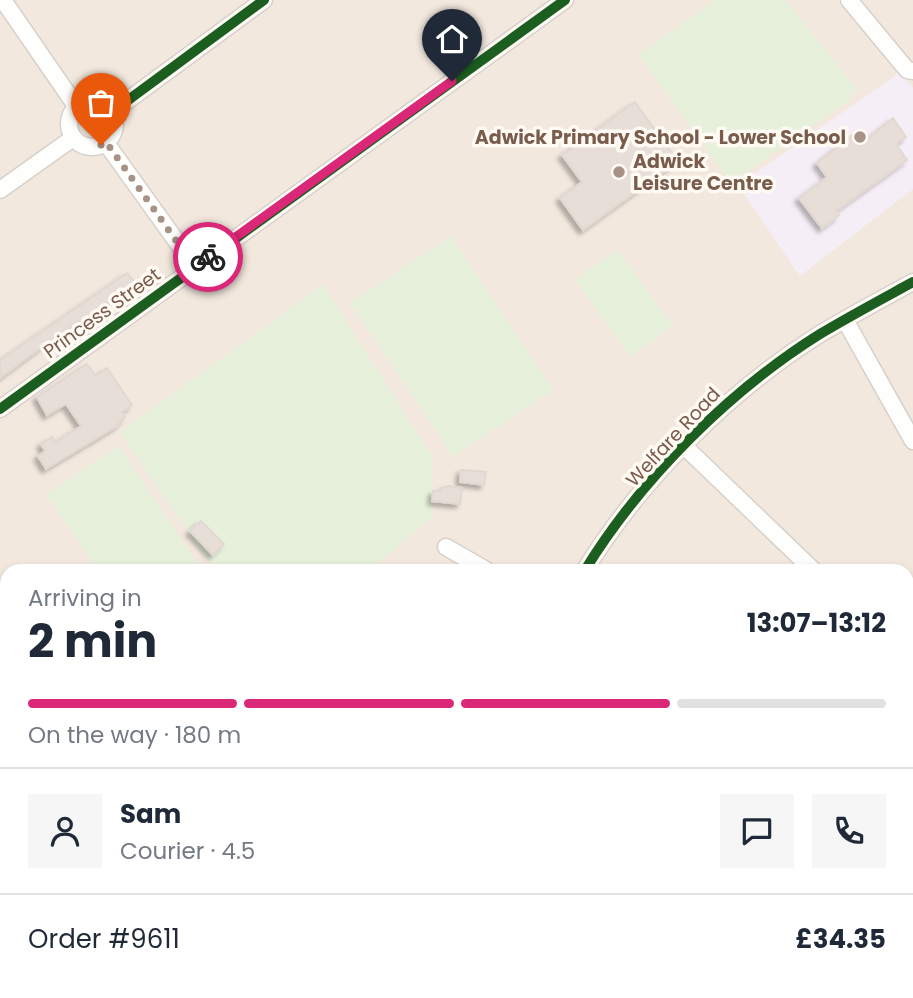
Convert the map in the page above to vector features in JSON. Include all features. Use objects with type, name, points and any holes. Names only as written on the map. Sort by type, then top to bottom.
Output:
[{"type":"street","points":[[3,0],[76,106]]},
{"type":"street","points":[[112,112],[264,0]]},
{"type":"street","points":[[849,0],[907,70],[913,71]]},
{"type":"street","name":"Princess Street","points":[[0,409],[560,1]]},
{"type":"street","points":[[96,101],[112,112],[115,125],[106,142],[87,147],[73,138],[68,124],[76,106],[96,101]]},
{"type":"street","points":[[0,190],[73,138]]},
{"type":"street","points":[[106,142],[195,267]]},
{"type":"street","name":"Welfare Road","points":[[589,564],[608,533],[684,446],[731,399],[819,335],[913,282]]},
{"type":"street","points":[[845,320],[913,441]]},
{"type":"street","points":[[684,446],[807,564]]},
{"type":"street","points":[[446,547],[476,564]]},
{"type":"shaded area","points":[[0,0],[913,0],[913,564],[0,564]]},
{"type":"shaded area","name":"Adwick Primary School - Lower School","points":[[897,71],[913,88],[913,189],[800,276],[738,185],[895,76]]},
{"type":"green space","points":[[715,0],[785,0],[857,90],[850,96],[852,98],[731,183],[639,55]]},
{"type":"green space","points":[[451,236],[553,390],[453,457],[350,303]]},
{"type":"green space","points":[[617,249],[673,326],[631,357],[575,280]]},
{"type":"green space","points":[[323,285],[432,456],[432,517],[378,564],[213,564],[204,555],[120,432]]},
{"type":"green space","points":[[118,446],[198,564],[94,564],[46,495]]},
{"type":"building","name":"Adwick Leisure Centre","points":[[635,102],[678,161],[583,230],[560,198],[582,182],[562,155]]},
{"type":"building","points":[[893,118],[906,137],[896,144],[907,160],[836,211],[839,215],[822,228],[799,198],[827,177],[817,163],[852,135],[859,146]]},
{"type":"building","points":[[127,273],[136,284],[55,337],[0,378],[0,361],[6,356]]},
{"type":"building","points":[[87,364],[96,376],[107,368],[132,405],[122,412],[125,417],[117,426],[46,469],[38,456],[45,451],[41,444],[52,437],[55,442],[81,426],[66,404],[47,415],[37,397]]},
{"type":"building","points":[[461,470],[486,472],[484,485],[460,482]]},
{"type":"building","points":[[449,486],[462,488],[460,504],[432,501],[433,491]]},
{"type":"building","points":[[201,521],[224,544],[213,555],[190,531]]},
{"type":"cycle path","points":[[112,112],[264,0]]},
{"type":"cycle path","points":[[0,409],[565,0]]},
{"type":"cycle path","points":[[589,564],[607,536],[660,470],[720,410],[753,382],[820,334],[913,282]]},
{"type":"way so far","points":[[101,145],[106,142],[195,267],[208,257]]},
{"type":"place","name":"Adwick Primary School - Lower School","points":[[860,137]]},
{"type":"place","name":"Adwick Leisure Centre","points":[[619,172]]},
{"type":"route","points":[[208,257],[452,81]]}]
